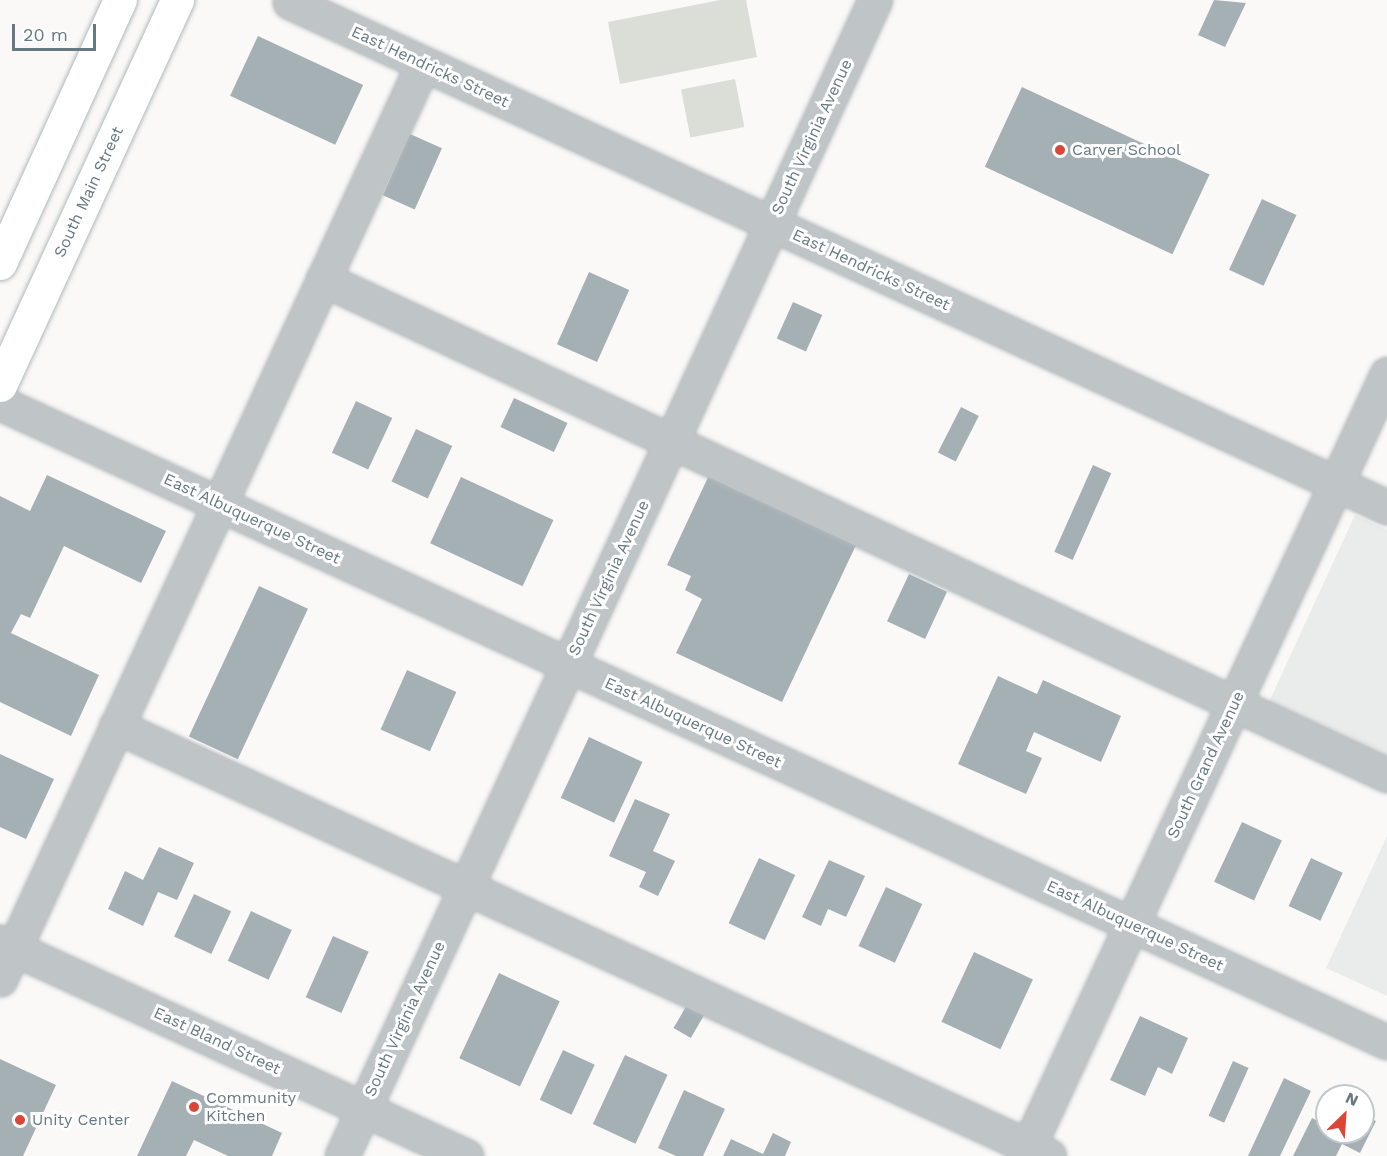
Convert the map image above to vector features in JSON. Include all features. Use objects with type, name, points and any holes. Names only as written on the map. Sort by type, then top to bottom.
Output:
[{"type":"main road","points":[[0,263],[120,0]]},
{"type":"main road","name":"South Main Street","points":[[0,385],[177,0]]},
{"type":"street","name":"South Virginia Avenue","points":[[342,1156],[875,0]]},
{"type":"street","name":"East Hendricks Street","points":[[290,2],[1387,507]]},
{"type":"street","points":[[0,979],[7,945],[116,726],[423,64]]},
{"type":"street","points":[[323,279],[1387,775]]},
{"type":"street","name":"South Grand Avenue","points":[[1034,1153],[1131,925],[1387,374]]},
{"type":"street","name":"East Albuquerque Street","points":[[0,403],[1387,1042]]},
{"type":"street","points":[[116,726],[1034,1153]]},
{"type":"street","name":"East Bland Street","points":[[7,945],[466,1156]]},
{"type":"shaded area","points":[[720,0],[746,0],[757,57],[620,84],[608,22]]},
{"type":"shaded area","points":[[735,79],[744,127],[690,138],[681,89]]},
{"type":"shaded area","points":[[1355,515],[1387,530],[1387,758],[1268,704]]},
{"type":"shaded area","points":[[1387,836],[1387,996],[1326,968]]},
{"type":"building","points":[[1214,0],[1246,3],[1225,47],[1198,35]]},
{"type":"building","points":[[258,36],[363,85],[335,145],[230,96]]},
{"type":"building","points":[[1022,87],[1210,174],[1172,254],[985,167]]},
{"type":"building","points":[[410,134],[442,148],[415,209],[383,195]]},
{"type":"building","points":[[1262,199],[1296,215],[1263,286],[1229,270]]},
{"type":"building","points":[[589,272],[629,290],[597,362],[557,344]]},
{"type":"building","points":[[793,302],[822,315],[806,352],[777,339]]},
{"type":"building","points":[[514,398],[567,423],[554,452],[500,427]]},
{"type":"building","points":[[356,401],[392,418],[368,470],[332,453]]},
{"type":"building","points":[[961,407],[979,416],[956,462],[938,452]]},
{"type":"building","points":[[416,429],[452,446],[428,498],[391,482]]},
{"type":"building","points":[[1093,465],[1111,473],[1073,560],[1054,552]]},
{"type":"building","points":[[710,473],[857,543],[782,702],[676,653],[702,599],[685,590],[691,576],[667,565]]},
{"type":"building","points":[[47,475],[166,531],[141,583],[64,546],[30,618],[21,614],[11,633],[99,675],[71,736],[0,702],[0,496],[30,511]]},
{"type":"building","points":[[461,477],[553,520],[523,586],[430,543]]},
{"type":"building","points":[[909,574],[947,592],[925,639],[887,621]]},
{"type":"building","points":[[259,586],[308,609],[238,759],[189,736]]},
{"type":"building","points":[[407,670],[456,692],[430,751],[381,729]]},
{"type":"building","points":[[998,676],[1037,694],[1043,680],[1121,716],[1101,762],[1034,732],[1026,751],[1042,758],[1026,794],[958,764]]},
{"type":"building","points":[[589,737],[642,762],[614,823],[561,798]]},
{"type":"building","points":[[0,754],[54,779],[26,839],[0,827]]},
{"type":"building","points":[[635,799],[670,814],[653,851],[675,861],[658,896],[639,887],[646,872],[609,856]]},
{"type":"building","points":[[1242,822],[1282,841],[1254,900],[1214,882]]},
{"type":"building","points":[[159,847],[194,863],[177,900],[158,892],[143,926],[108,909],[125,871],[143,880]]},
{"type":"building","points":[[759,858],[795,875],[765,940],[729,923]]},
{"type":"building","points":[[1311,858],[1343,873],[1320,921],[1289,906]]},
{"type":"building","points":[[829,860],[865,876],[846,917],[828,909],[821,926],[802,917]]},
{"type":"building","points":[[886,887],[922,904],[895,963],[859,946]]},
{"type":"building","points":[[194,894],[231,911],[211,954],[174,937]]},
{"type":"building","points":[[251,911],[292,930],[269,980],[228,961]]},
{"type":"building","points":[[333,936],[369,952],[341,1013],[306,997]]},
{"type":"building","points":[[974,952],[1033,979],[1000,1049],[941,1022]]},
{"type":"building","points":[[499,973],[560,1001],[520,1087],[459,1058]]},
{"type":"building","points":[[688,1003],[705,1013],[691,1038],[674,1028]]},
{"type":"building","points":[[1140,1016],[1188,1038],[1172,1074],[1158,1067],[1145,1096],[1110,1080]]},
{"type":"building","points":[[563,1050],[595,1065],[571,1115],[540,1100]]},
{"type":"building","points":[[625,1055],[668,1075],[635,1144],[593,1124]]},
{"type":"building","name":"Unity Center","points":[[0,1059],[56,1085],[23,1156],[0,1156]]},
{"type":"building","points":[[1233,1061],[1249,1068],[1224,1123],[1209,1116]]},
{"type":"building","points":[[1284,1078],[1311,1091],[1280,1156],[1248,1156]]},
{"type":"building","name":"Community Kitchen","points":[[172,1081],[282,1133],[272,1156],[228,1156],[194,1140],[186,1156],[137,1156]]},
{"type":"building","points":[[684,1090],[725,1109],[703,1156],[676,1156],[658,1148]]},
{"type":"building","points":[[1312,1118],[1315,1119],[1315,1144],[1342,1144],[1336,1156],[1293,1156]]},
{"type":"building","points":[[773,1133],[791,1142],[785,1156],[723,1156],[731,1139],[763,1154]]},
{"type":"building","points":[[1342,1144],[1364,1144],[1360,1153]]},
{"type":"place","name":"Carver School","points":[[1060,150]]},
{"type":"place","name":"Community Kitchen","points":[[194,1107]]},
{"type":"place","name":"Unity Center","points":[[20,1120]]}]
